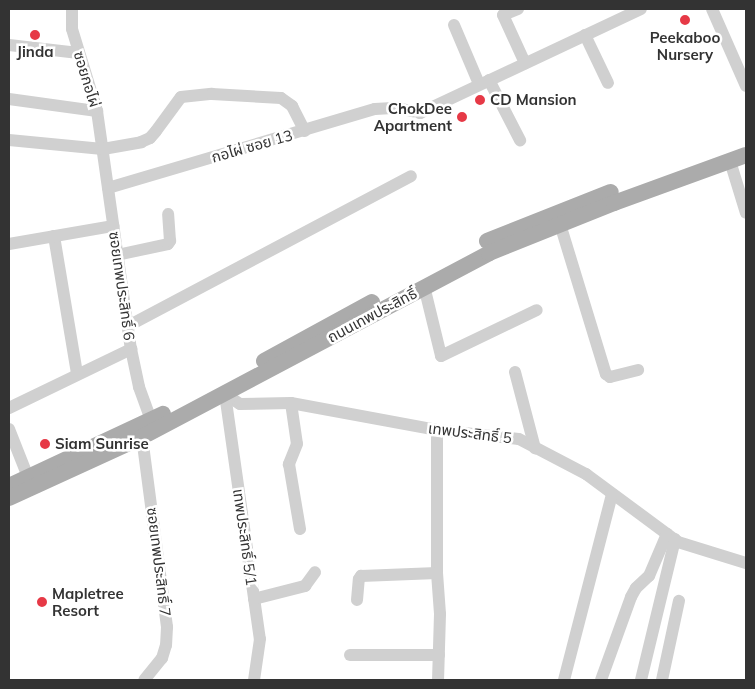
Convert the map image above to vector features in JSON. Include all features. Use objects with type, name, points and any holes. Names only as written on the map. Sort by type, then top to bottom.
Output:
[{"type":"main road","name":"ถนนเทพประสิทธิ์","points":[[9,486],[222,385],[302,339],[482,243],[557,212],[746,143]]},
{"type":"main road","name":"ถนนเทพประสิทธิ์","points":[[9,498],[142,437],[489,253],[560,224],[746,155]]},
{"type":"main road","points":[[142,437],[151,420]]},
{"type":"street","name":"ซอยกอไผ่","points":[[72,9],[72,29],[97,111],[103,149]]},
{"type":"street","points":[[518,9],[503,15],[525,63]]},
{"type":"street","name":"กอไผ่ ซอย 13","points":[[108,188],[375,109],[397,108],[420,113],[641,9]]},
{"type":"street","points":[[712,9],[746,86]]},
{"type":"street","points":[[454,25],[484,82],[520,140]]},
{"type":"street","points":[[585,35],[608,82]]},
{"type":"street","points":[[9,45],[79,53]]},
{"type":"street","points":[[9,140],[103,149],[142,142],[150,138],[177,102],[186,96],[212,94],[281,98],[292,106],[305,131]]},
{"type":"street","points":[[9,99],[97,111]]},
{"type":"street","name":"ซอยเทพประสิทธิ์ 6","points":[[103,149],[131,349],[139,387],[151,420]]},
{"type":"street","points":[[730,161],[746,213]]},
{"type":"street","points":[[128,326],[412,176]]},
{"type":"street","points":[[117,255],[168,244],[170,241],[168,214]]},
{"type":"street","points":[[560,224],[606,374],[610,376],[638,370]]},
{"type":"street","points":[[9,244],[113,226]]},
{"type":"street","points":[[54,236],[77,374]]},
{"type":"street","points":[[424,286],[442,356],[538,310]]},
{"type":"street","points":[[9,408],[131,349]]},
{"type":"street","points":[[515,372],[535,448]]},
{"type":"street","name":"เทพประสิทธิ์ 5","points":[[225,394],[240,404],[291,403],[437,430],[519,439],[586,474],[671,536],[746,563]]},
{"type":"street","name":"เทพประสิทธิ์ 5/1","points":[[225,394],[260,639],[254,680]]},
{"type":"street","points":[[291,403],[297,444],[289,464],[300,529]]},
{"type":"street","points":[[9,429],[28,477]]},
{"type":"street","points":[[437,430],[437,573],[440,614],[438,680]]},
{"type":"street","name":"ซอยเทพประสิทธิ์ 7","points":[[142,437],[167,627],[166,645],[162,658],[144,680]]},
{"type":"street","points":[[564,680],[612,494]]},
{"type":"street","points":[[601,680],[636,588],[649,576],[671,536]]},
{"type":"street","points":[[641,680],[671,536]]},
{"type":"street","points":[[254,598],[305,586],[315,572]]},
{"type":"street","points":[[358,600],[359,579],[361,576],[437,573]]},
{"type":"street","points":[[662,680],[679,601]]},
{"type":"street","points":[[350,655],[439,655]]},
{"type":"place","name":"Peekaboo Nursery","points":[[685,20]]},
{"type":"place","name":"Jinda","points":[[35,35]]},
{"type":"place","name":"CD Mansion","points":[[480,100]]},
{"type":"place","name":"ChokDee Apartment","points":[[462,117]]},
{"type":"place","name":"Siam Sunrise","points":[[45,444]]},
{"type":"place","name":"Mapletree Resort","points":[[42,602]]}]
